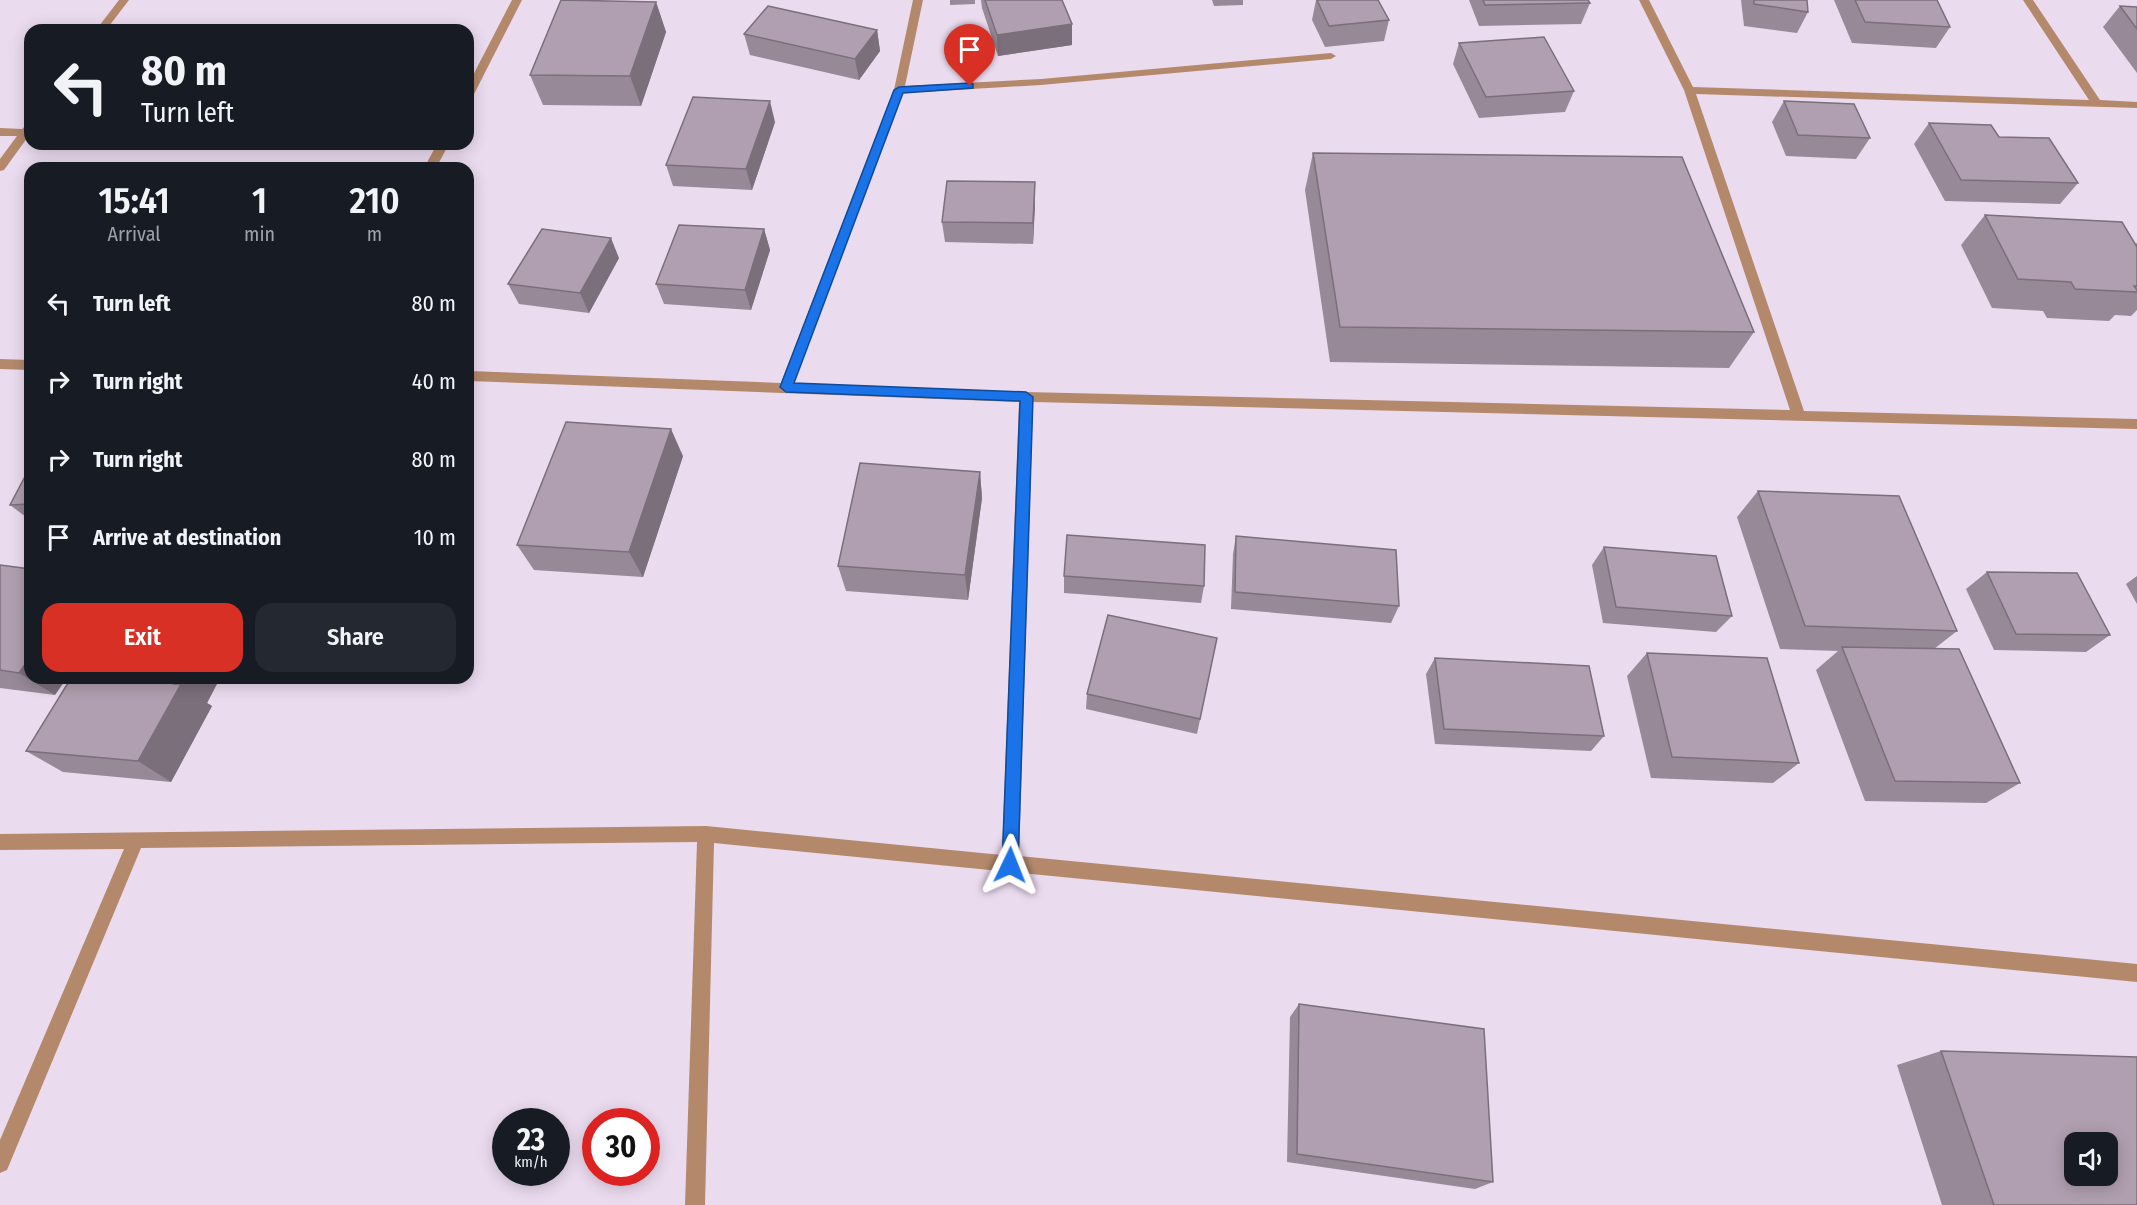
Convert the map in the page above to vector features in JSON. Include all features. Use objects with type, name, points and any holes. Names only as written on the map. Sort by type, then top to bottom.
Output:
[{"type":"street","points":[[106,24],[124,0]]},
{"type":"street","points":[[474,84],[517,0]]},
{"type":"street","points":[[786,387],[899,90],[918,0]]},
{"type":"street","points":[[1644,0],[1689,90],[1799,416]]},
{"type":"street","points":[[2028,0],[2097,104]]},
{"type":"street","points":[[899,90],[1041,82],[1331,56]]},
{"type":"street","points":[[1689,90],[2137,105]]},
{"type":"street","points":[[0,132],[24,130]]},
{"type":"street","points":[[0,166],[24,134]]},
{"type":"street","points":[[0,364],[24,364]]},
{"type":"street","points":[[474,376],[1026,397],[2137,424]]},
{"type":"street","points":[[1010,865],[1026,397]]},
{"type":"street","points":[[695,1205],[706,834]]},
{"type":"street","points":[[0,842],[706,834],[2137,973]]},
{"type":"street","points":[[0,1163],[136,840]]},
{"type":"building","points":[[561,0],[656,2],[630,76],[530,75]]},
{"type":"building","points":[[985,0],[1062,0],[1072,24],[997,35]]},
{"type":"building","points":[[1317,0],[1378,0],[1389,20],[1329,26]]},
{"type":"building","points":[[1483,0],[1588,0],[1590,3],[1485,5]]},
{"type":"building","points":[[1754,0],[1807,0],[1808,12],[1754,4]]},
{"type":"building","points":[[1855,0],[1937,0],[1950,27],[1865,22]]},
{"type":"building","points":[[768,6],[877,30],[855,59],[744,34]]},
{"type":"building","points":[[2120,6],[2137,7],[2137,29]]},
{"type":"building","points":[[1544,37],[1574,91],[1486,97],[1459,43]]},
{"type":"building","points":[[693,97],[770,101],[746,169],[666,165]]},
{"type":"building","points":[[1784,101],[1854,104],[1870,138],[1798,135]]},
{"type":"building","points":[[1929,123],[1991,125],[1999,137],[2049,138],[2078,183],[1961,180]]},
{"type":"building","points":[[1313,153],[1682,157],[1754,332],[1340,327]]},
{"type":"building","points":[[947,181],[1035,182],[1033,223],[942,222]]},
{"type":"building","points":[[1985,215],[2122,222],[2137,247],[2137,286],[2134,286],[2137,292],[2075,289],[2071,282],[2018,279]]},
{"type":"building","points":[[679,225],[764,229],[745,290],[656,284]]},
{"type":"building","points":[[542,229],[611,238],[580,293],[508,284]]},
{"type":"building","points":[[566,422],[671,429],[629,552],[517,545]]},
{"type":"building","points":[[860,463],[980,472],[965,575],[838,566]]},
{"type":"building","points":[[24,478],[24,504],[10,505]]},
{"type":"building","points":[[1758,491],[1899,496],[1957,631],[1805,626]]},
{"type":"building","points":[[1067,535],[1205,545],[1204,586],[1064,576]]},
{"type":"building","points":[[1236,536],[1396,550],[1399,606],[1235,592]]},
{"type":"building","points":[[1604,547],[1716,556],[1732,616],[1616,607]]},
{"type":"building","points":[[0,565],[24,568],[24,666],[19,673],[0,670]]},
{"type":"building","points":[[1987,572],[2077,573],[2110,635],[2016,634]]},
{"type":"building","points":[[1108,615],[1217,638],[1200,719],[1087,694]]},
{"type":"building","points":[[1842,647],[1959,649],[2020,783],[1895,781]]},
{"type":"building","points":[[1647,653],[1767,658],[1799,763],[1672,757]]},
{"type":"building","points":[[1435,658],[1589,666],[1604,736],[1444,729]]},
{"type":"building","points":[[67,684],[181,684],[138,761],[26,751]]},
{"type":"building","points":[[1299,1004],[1484,1029],[1493,1182],[1297,1154]]},
{"type":"building","points":[[1941,1051],[2137,1057],[2137,1205],[1994,1205]]},
{"type":"route","points":[[970,86],[899,90],[786,387],[1026,397],[1010,865]]}]
